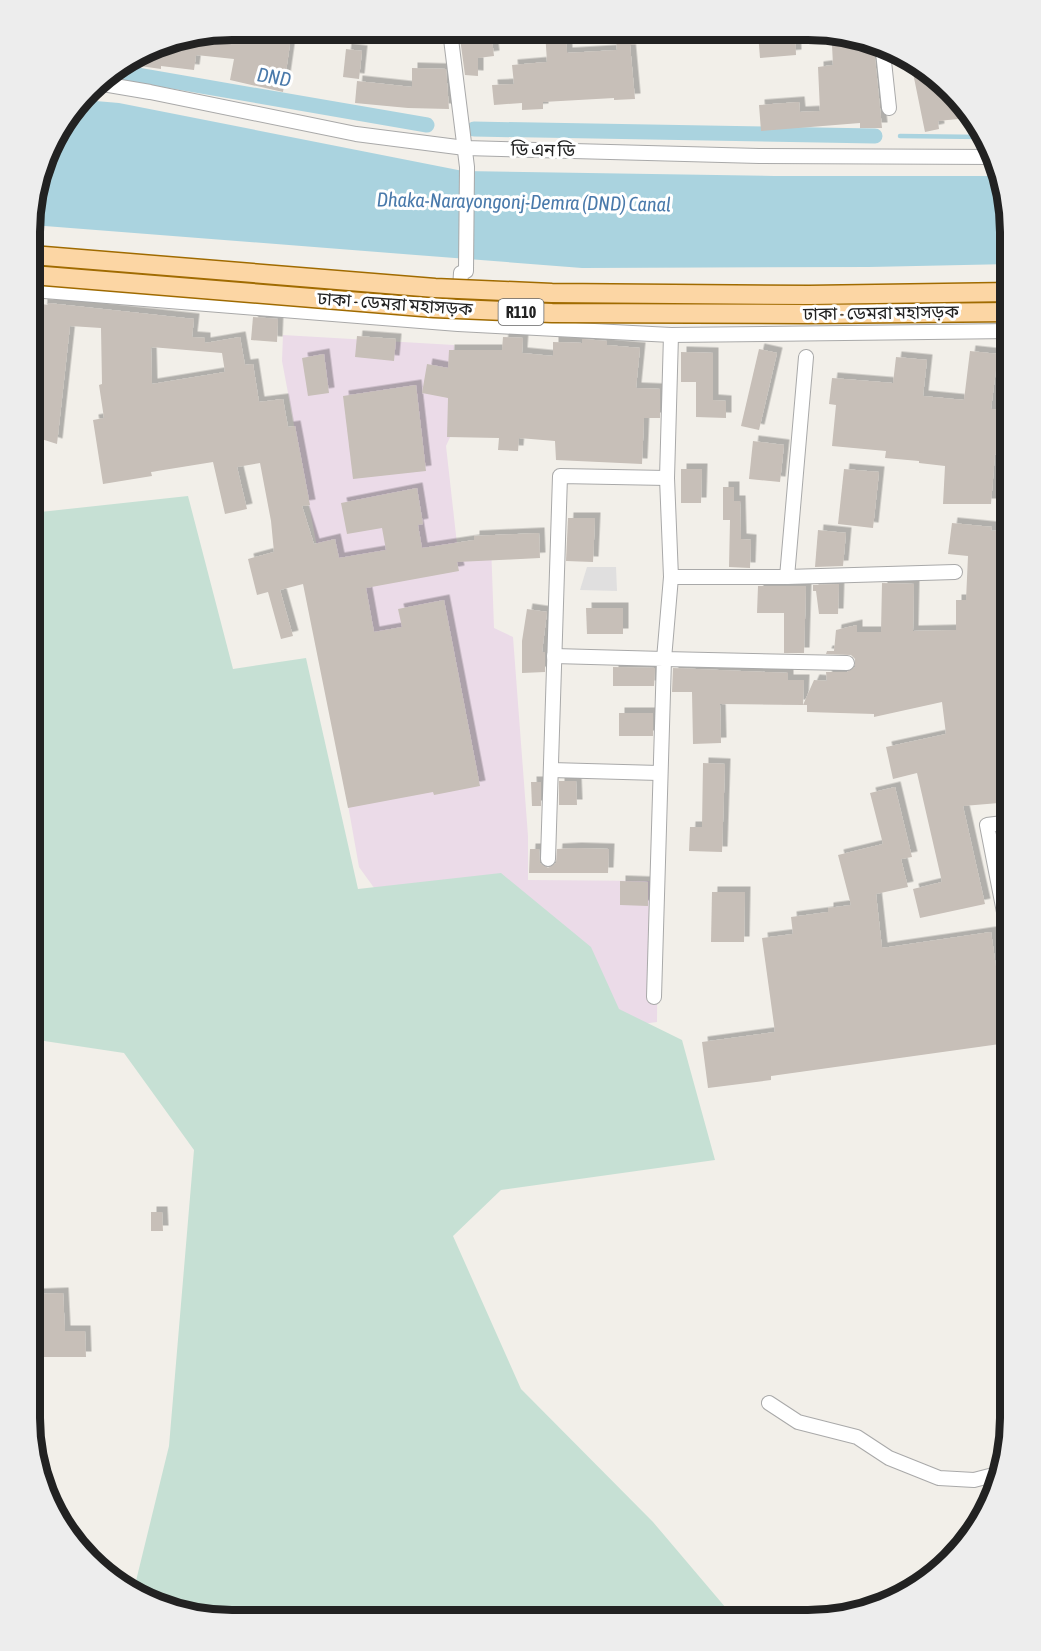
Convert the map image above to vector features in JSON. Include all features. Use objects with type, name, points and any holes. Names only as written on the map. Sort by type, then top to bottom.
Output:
[{"type":"main road","name":"ঢাকা - ডেমরা মহাসড়ক","points":[[40,256],[435,288],[552,293],[809,295],[1000,292]]},
{"type":"main road","name":"ঢাকা - ডেমরা মহাসড়ক","points":[[40,276],[434,308],[552,313],[1000,312]]},
{"type":"street","points":[[451,40],[467,167],[467,267],[461,273],[464,324]]},
{"type":"street","points":[[883,56],[889,108]]},
{"type":"street","name":"ডি এন ডি","points":[[110,85],[357,134],[465,148],[759,156],[985,157]]},
{"type":"street","points":[[40,291],[464,324],[671,335],[1000,331]]},
{"type":"street","points":[[654,997],[659,773],[670,576],[667,478],[671,335]]},
{"type":"street","points":[[787,578],[806,357]]},
{"type":"street","points":[[548,859],[560,476],[667,478]]},
{"type":"street","points":[[670,576],[787,578],[955,572]]},
{"type":"street","points":[[554,656],[847,663]]},
{"type":"street","points":[[551,770],[659,773]]},
{"type":"street","points":[[1000,823],[987,825],[1000,892]]},
{"type":"street","points":[[769,1402],[798,1422],[857,1437],[889,1458],[939,1478],[974,1480],[991,1476]]},
{"type":"shaded area","points":[[283,335],[454,345],[457,422],[446,446],[457,544],[491,544],[494,628],[513,637],[528,836],[528,880],[658,881],[657,1022],[583,1032],[468,1018],[359,867],[324,669],[339,664],[282,361]]},
{"type":"shaded area","points":[[587,567],[616,567],[617,591],[580,590]]},
{"type":"green space","points":[[188,496],[233,669],[306,658],[358,889],[501,873],[591,947],[619,1009],[682,1040],[715,1160],[501,1190],[453,1236],[521,1389],[653,1522],[728,1610],[207,1609],[159,1596],[135,1584],[169,1446],[194,1150],[124,1053],[40,1040],[40,512]]},
{"type":"water","name":"Dhaka-Narayongonj-Demra (DND) Canal","points":[[93,101],[119,103],[463,171],[774,176],[992,176],[997,195],[1000,220],[1000,264],[582,268],[41,226],[42,207],[55,159],[66,136]]},
{"type":"building","points":[[291,40],[283,92],[230,80],[234,59],[196,55],[194,70],[137,66],[159,55],[183,47],[207,42]]},
{"type":"building","points":[[460,40],[492,40],[494,56],[478,58],[478,76],[465,75]]},
{"type":"building","points":[[546,40],[566,40],[567,53],[617,50],[616,40],[642,40],[643,43],[630,45],[635,99],[543,102],[543,109],[522,110],[522,103],[494,105],[492,85],[514,84],[512,65],[547,62]]},
{"type":"building","points":[[759,40],[795,40],[796,55],[760,58]]},
{"type":"building","points":[[816,41],[836,43],[816,44]]},
{"type":"building","points":[[843,44],[874,52],[882,128],[860,128],[860,123],[761,131],[759,105],[799,102],[800,112],[820,111],[818,67],[833,65],[832,45]]},
{"type":"building","points":[[346,49],[362,51],[359,79],[343,77]]},
{"type":"building","points":[[412,68],[446,69],[449,109],[355,103],[357,81],[412,87]]},
{"type":"building","points":[[913,72],[944,97],[963,119],[938,121],[939,129],[925,132]]},
{"type":"building","points":[[42,304],[194,319],[192,337],[205,338],[205,343],[240,337],[245,365],[253,364],[259,402],[283,399],[288,427],[295,426],[310,505],[302,506],[314,544],[335,539],[339,558],[386,550],[382,528],[347,534],[341,503],[417,488],[423,524],[418,525],[422,548],[474,540],[474,536],[539,533],[540,558],[457,562],[459,571],[366,588],[374,632],[402,627],[398,609],[444,600],[480,786],[434,795],[433,792],[348,808],[303,584],[280,590],[293,636],[281,639],[268,592],[257,595],[248,559],[274,552],[271,521],[260,463],[237,467],[247,509],[225,514],[213,462],[151,472],[152,476],[103,484],[93,420],[104,418],[99,385],[102,384],[101,328],[70,326],[57,444],[40,439]],"holes":[[[151,347],[222,353],[225,372],[152,384]]]},
{"type":"building","points":[[253,317],[278,319],[277,342],[251,340]]},
{"type":"building","points":[[357,336],[396,339],[394,361],[355,357]]},
{"type":"building","points":[[503,337],[523,338],[522,353],[553,356],[553,342],[582,343],[582,339],[607,341],[607,345],[640,348],[636,388],[660,389],[660,418],[644,418],[642,464],[556,460],[555,441],[519,438],[518,451],[498,450],[499,438],[447,437],[448,398],[422,393],[427,364],[448,368],[449,350],[502,350]]},
{"type":"building","points":[[759,349],[777,353],[759,430],[741,426]]},
{"type":"building","points":[[970,351],[998,354],[991,409],[1000,410],[1000,446],[999,455],[995,454],[991,504],[943,504],[945,466],[885,458],[886,451],[832,446],[836,405],[829,404],[832,378],[893,383],[896,357],[927,360],[923,396],[964,400]]},
{"type":"building","points":[[681,352],[713,353],[713,400],[726,401],[726,418],[696,417],[696,382],[681,382]]},
{"type":"building","points":[[324,354],[329,393],[308,396],[302,358]]},
{"type":"building","points":[[416,385],[426,471],[353,479],[343,396]]},
{"type":"building","points":[[753,441],[784,445],[780,482],[749,479]]},
{"type":"building","points":[[681,469],[702,469],[701,503],[681,503]]},
{"type":"building","points":[[844,469],[879,472],[873,528],[838,524]]},
{"type":"building","points":[[723,487],[734,487],[734,501],[740,501],[741,539],[751,540],[750,568],[729,567],[730,520],[723,520]]},
{"type":"building","points":[[568,518],[595,518],[593,562],[566,561]]},
{"type":"building","points":[[952,523],[992,527],[991,531],[1000,531],[1000,803],[963,806],[985,904],[920,918],[913,889],[942,882],[917,773],[893,779],[886,747],[946,734],[942,702],[874,717],[874,714],[807,712],[807,705],[803,705],[814,680],[827,681],[826,672],[847,672],[855,667],[855,659],[851,655],[826,654],[827,651],[834,651],[836,630],[857,625],[857,632],[881,632],[882,583],[914,584],[913,631],[956,630],[956,600],[966,600],[968,556],[948,554]]},
{"type":"building","points":[[818,530],[846,533],[843,566],[815,567]]},
{"type":"building","points":[[839,584],[838,614],[819,614],[813,585]]},
{"type":"building","points":[[758,586],[806,586],[804,653],[784,653],[784,613],[757,613]]},
{"type":"building","points":[[586,608],[623,608],[623,634],[587,634]]},
{"type":"building","points":[[527,609],[547,612],[542,652],[545,652],[545,672],[522,673],[522,641]]},
{"type":"building","points":[[613,667],[655,668],[654,686],[613,686]]},
{"type":"building","points":[[673,668],[788,673],[788,680],[804,680],[803,705],[720,704],[721,743],[693,744],[692,692],[672,692]]},
{"type":"building","points":[[619,713],[653,713],[653,736],[619,736]]},
{"type":"building","points":[[703,763],[725,764],[722,852],[689,851],[690,827],[702,827]]},
{"type":"building","points":[[559,781],[576,781],[577,805],[559,805]]},
{"type":"building","points":[[531,782],[541,782],[541,806],[532,806]]},
{"type":"building","points":[[895,787],[912,857],[901,859],[908,887],[876,894],[882,948],[991,932],[1000,994],[1000,1044],[771,1076],[771,1080],[708,1088],[702,1042],[775,1032],[762,938],[793,934],[791,917],[828,912],[828,908],[851,905],[838,855],[883,844],[870,793]]},
{"type":"building","points":[[530,849],[539,849],[540,863],[548,868],[556,863],[557,849],[609,849],[608,873],[529,873]]},
{"type":"building","points":[[620,881],[648,882],[648,906],[620,905]]},
{"type":"building","points":[[712,892],[745,892],[744,942],[711,942]]},
{"type":"building","points":[[151,1212],[162,1212],[163,1231],[151,1231]]},
{"type":"building","points":[[63,1293],[65,1331],[85,1331],[86,1357],[40,1357],[40,1294]]},
{"type":"waterway","name":"DND","points":[[126,73],[427,125]]},
{"type":"waterway","points":[[474,129],[875,136]]},
{"type":"waterway","points":[[900,136],[975,137]]}]
